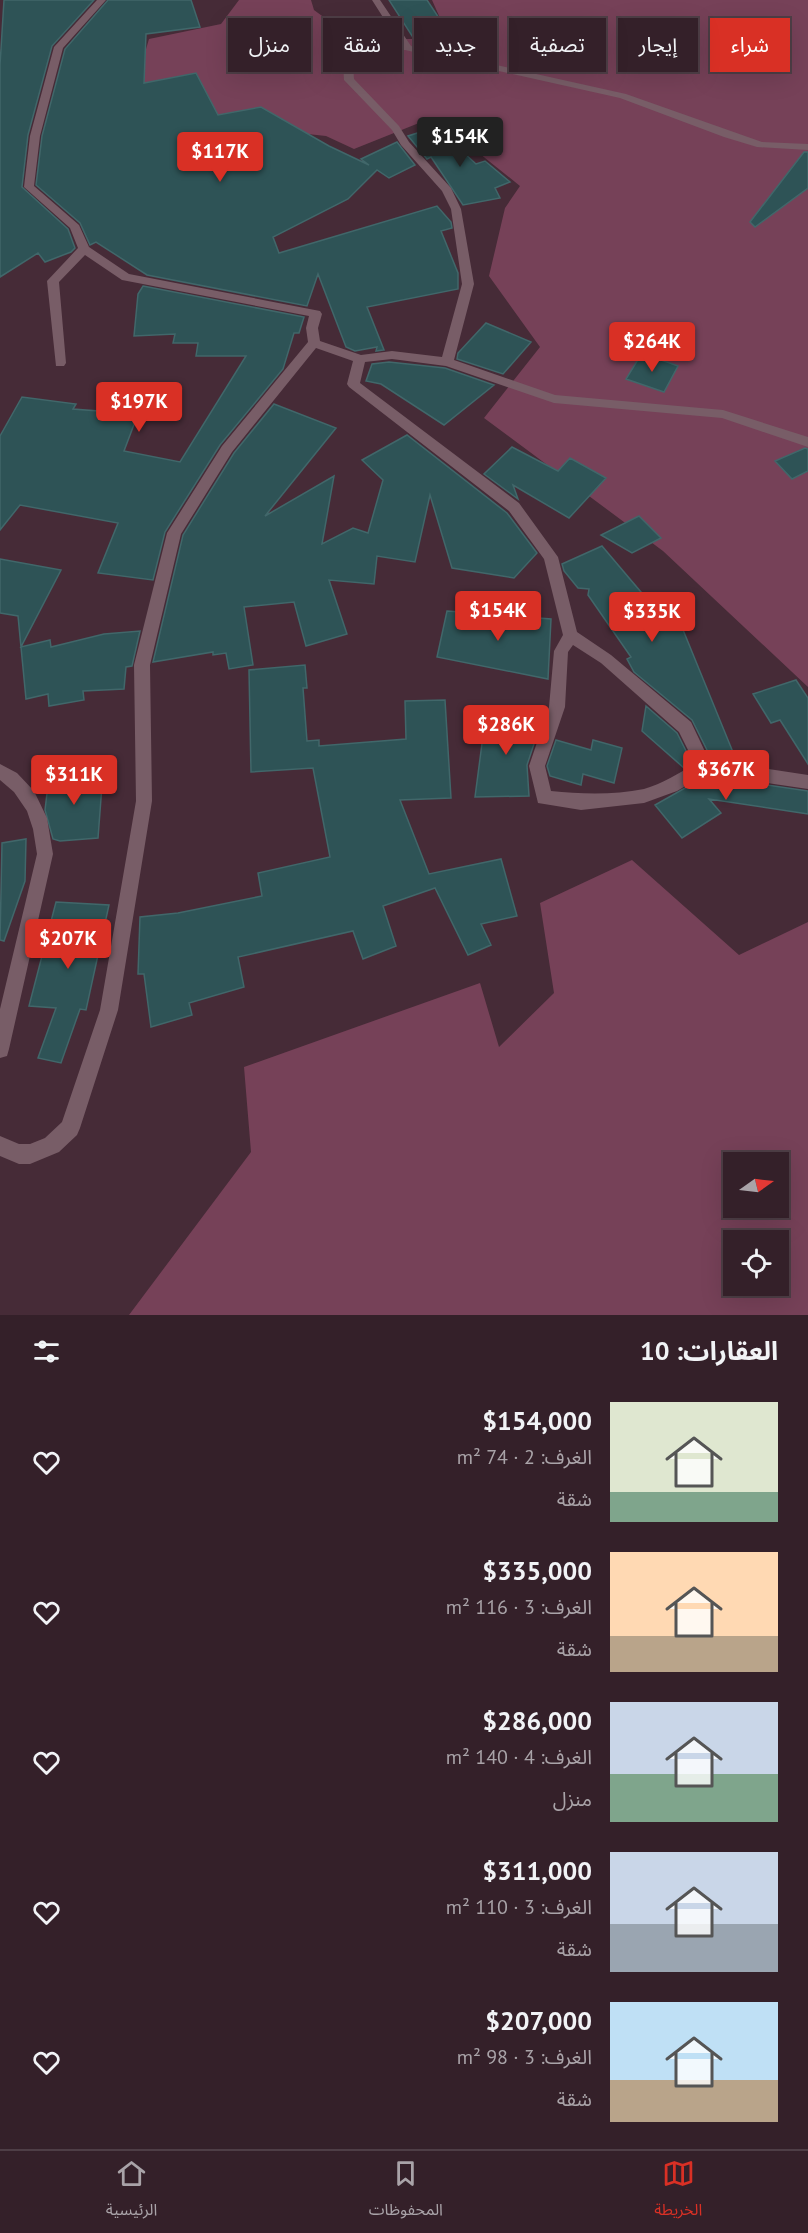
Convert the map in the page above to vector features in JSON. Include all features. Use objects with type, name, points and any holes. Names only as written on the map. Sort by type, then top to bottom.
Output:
[{"type":"street","points":[[0,1146],[19,1154],[30,1154],[52,1145],[70,1128],[109,1010],[144,801],[142,665],[174,533],[227,449],[314,344],[312,328],[316,314],[126,277],[84,249],[75,227],[29,187],[35,136],[58,47],[102,0]]},
{"type":"street","points":[[376,0],[407,47]]},
{"type":"street","points":[[447,362],[468,284],[456,209],[447,190],[405,143],[396,128],[349,80],[348,63],[358,51],[382,45],[407,47],[623,96],[727,135],[761,145],[808,147]]},
{"type":"street","points":[[60,363],[53,281],[84,249]]},
{"type":"street","points":[[314,344],[360,359],[392,355],[447,362],[555,399],[723,414],[808,442]]},
{"type":"street","points":[[360,359],[353,384],[514,507],[551,557],[571,636],[615,666],[685,727],[704,767]]},
{"type":"street","points":[[571,636],[561,651],[557,707],[537,766],[544,798],[581,802],[644,796],[671,786],[704,767],[808,782]]},
{"type":"street","points":[[0,771],[22,788],[35,807],[43,829],[45,854],[0,1049]]},
{"type":"shaded area","points":[[239,0],[311,0],[314,10],[325,18],[323,18],[323,72],[402,72],[402,39],[414,39],[414,72],[497,72],[497,18],[440,18],[432,0],[808,0],[808,687],[663,551],[484,418],[540,347],[489,276],[505,208],[520,186],[434,117],[354,149],[326,136],[280,131],[165,126],[136,83],[149,39],[221,24]]},
{"type":"shaded area","points":[[632,860],[739,955],[808,922],[808,1315],[129,1315],[251,1152],[244,1067],[480,983],[499,1047],[554,993],[540,903]]},
{"type":"building","points":[[4,0],[94,0],[52,46],[28,135],[22,187],[68,229],[75,248],[71,252],[45,262],[38,253],[0,277],[0,65]]},
{"type":"building","points":[[108,0],[191,0],[200,27],[146,34],[144,83],[196,73],[218,115],[261,107],[329,146],[369,165],[361,159],[397,142],[415,165],[389,178],[377,170],[348,199],[273,237],[279,253],[437,206],[451,222],[452,228],[441,231],[458,273],[458,289],[367,307],[384,350],[376,351],[377,347],[355,351],[346,347],[318,274],[307,306],[147,275],[96,242],[90,245],[80,223],[36,185],[42,136],[65,49]]},
{"type":"building","points":[[389,0],[427,0],[439,18],[414,18],[414,39]]},
{"type":"building","points":[[436,127],[476,164],[485,161],[510,182],[495,188],[500,198],[463,205],[431,157],[427,159],[408,136]]},
{"type":"building","points":[[804,152],[808,152],[808,188],[755,227],[750,222]]},
{"type":"building","points":[[143,286],[304,317],[299,333],[294,333],[283,369],[220,445],[165,532],[153,580],[98,573],[118,523],[20,505],[0,530],[0,436],[22,397],[76,404],[73,409],[138,414],[124,451],[180,462],[246,356],[196,356],[198,343],[173,343],[175,334],[134,336],[138,294]]},
{"type":"building","points":[[486,323],[531,342],[503,374],[457,359],[458,353]]},
{"type":"building","points":[[642,353],[678,366],[664,392],[626,379]]},
{"type":"building","points":[[389,362],[445,368],[494,385],[444,425],[381,384],[366,381],[372,364]]},
{"type":"building","points":[[274,404],[336,428],[265,516],[334,476],[322,544],[353,528],[368,533],[383,480],[362,460],[407,435],[507,513],[537,553],[514,578],[452,568],[430,495],[415,562],[377,556],[374,584],[329,580],[347,634],[306,646],[294,602],[244,607],[253,665],[229,669],[226,653],[213,655],[213,652],[153,662],[183,535],[234,453]]},
{"type":"building","points":[[512,447],[558,471],[570,458],[606,478],[569,518],[513,485],[518,499],[484,474]]},
{"type":"building","points":[[805,448],[808,449],[808,471],[792,479],[775,461]]},
{"type":"building","points":[[639,516],[661,538],[632,553],[601,535]]},
{"type":"building","points":[[602,546],[652,605],[670,598],[737,762],[711,758],[692,720],[634,672],[627,659],[631,657],[588,595],[589,589],[578,588],[564,571],[562,564]]},
{"type":"building","points":[[0,559],[61,570],[21,647],[50,640],[51,647],[104,634],[140,631],[132,666],[126,667],[124,689],[83,691],[84,700],[49,706],[48,694],[26,699],[18,616],[0,613]]},
{"type":"building","points":[[447,611],[551,619],[548,679],[437,657]]},
{"type":"building","points":[[305,665],[307,688],[303,688],[307,741],[319,740],[319,746],[406,739],[405,701],[445,700],[451,798],[400,800],[429,874],[501,859],[517,916],[481,924],[491,945],[468,955],[435,888],[383,906],[396,946],[363,959],[353,931],[238,957],[244,987],[189,1003],[192,1015],[151,1027],[144,974],[138,974],[140,917],[178,913],[262,896],[258,873],[330,857],[313,768],[251,772],[249,670]]},
{"type":"building","points":[[796,680],[808,698],[808,764],[780,720],[771,723],[753,694]]},
{"type":"building","points":[[646,706],[677,733],[692,763],[684,768],[642,731]]},
{"type":"building","points":[[486,713],[542,720],[527,765],[529,796],[475,797]]},
{"type":"building","points":[[556,740],[591,750],[593,740],[622,748],[614,783],[583,774],[581,785],[550,776],[547,766]]},
{"type":"building","points":[[103,772],[98,838],[60,841],[53,839],[45,810],[49,777]]},
{"type":"building","points":[[706,776],[808,791],[808,814],[709,799],[721,813],[682,838],[655,805]]},
{"type":"building","points":[[26,839],[25,881],[4,941],[0,940],[2,843]]},
{"type":"building","points":[[56,902],[109,905],[86,1010],[80,1009],[61,1063],[38,1058],[56,1008],[29,1006]]}]
